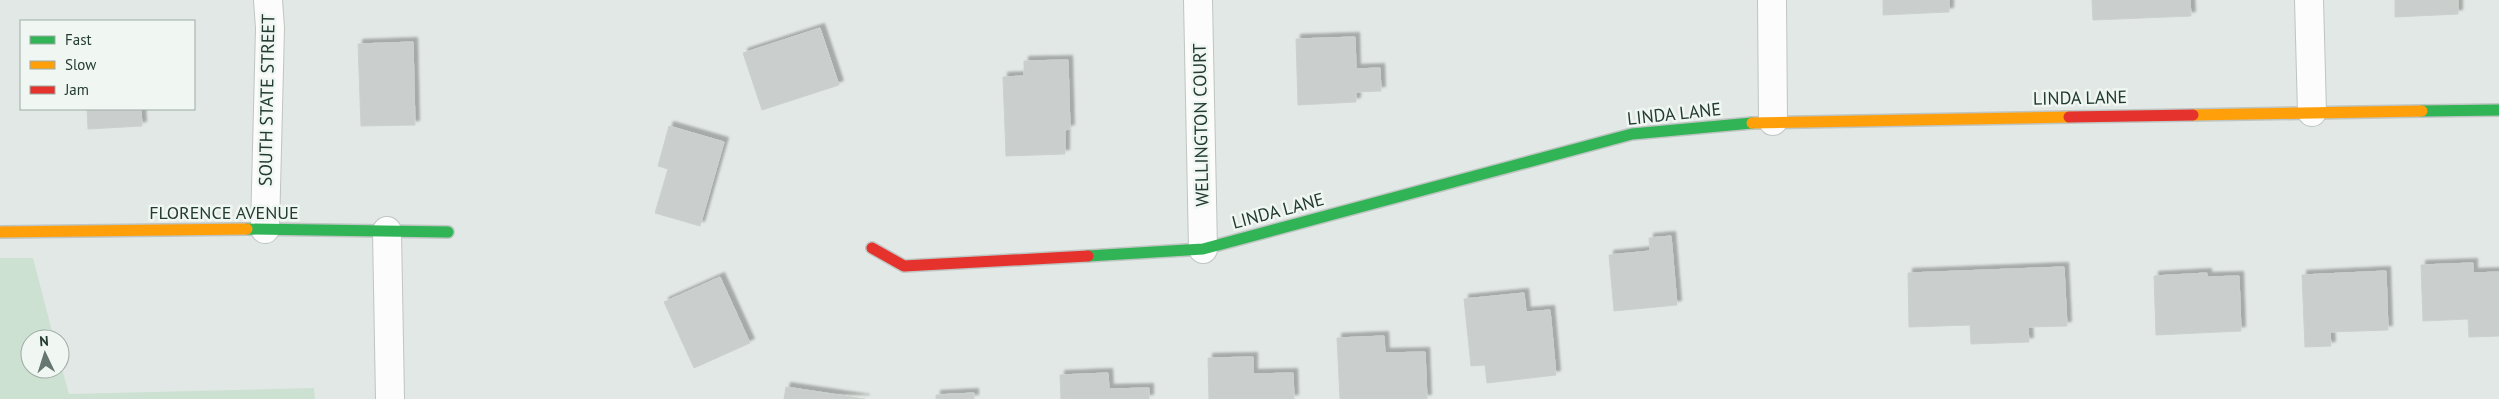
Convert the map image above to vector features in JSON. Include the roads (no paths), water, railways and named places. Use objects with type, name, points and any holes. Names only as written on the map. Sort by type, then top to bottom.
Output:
[{"type":"street","name":"SOUTH STATE STREET","points":[[265,229],[270,28],[268,0]]},
{"type":"street","name":"WELLINGTON COURT","points":[[1198,0],[1203,249]]},
{"type":"street","points":[[1772,0],[1773,121]]},
{"type":"street","points":[[2309,0],[2312,112]]},
{"type":"street","name":"LINDA LANE","points":[[872,248],[904,266],[1203,249],[1632,134],[1773,121],[2499,110]]},
{"type":"street","name":"FLORENCE AVENUE","points":[[0,232],[265,229],[448,232]]},
{"type":"street","points":[[387,231],[390,399]]}]
